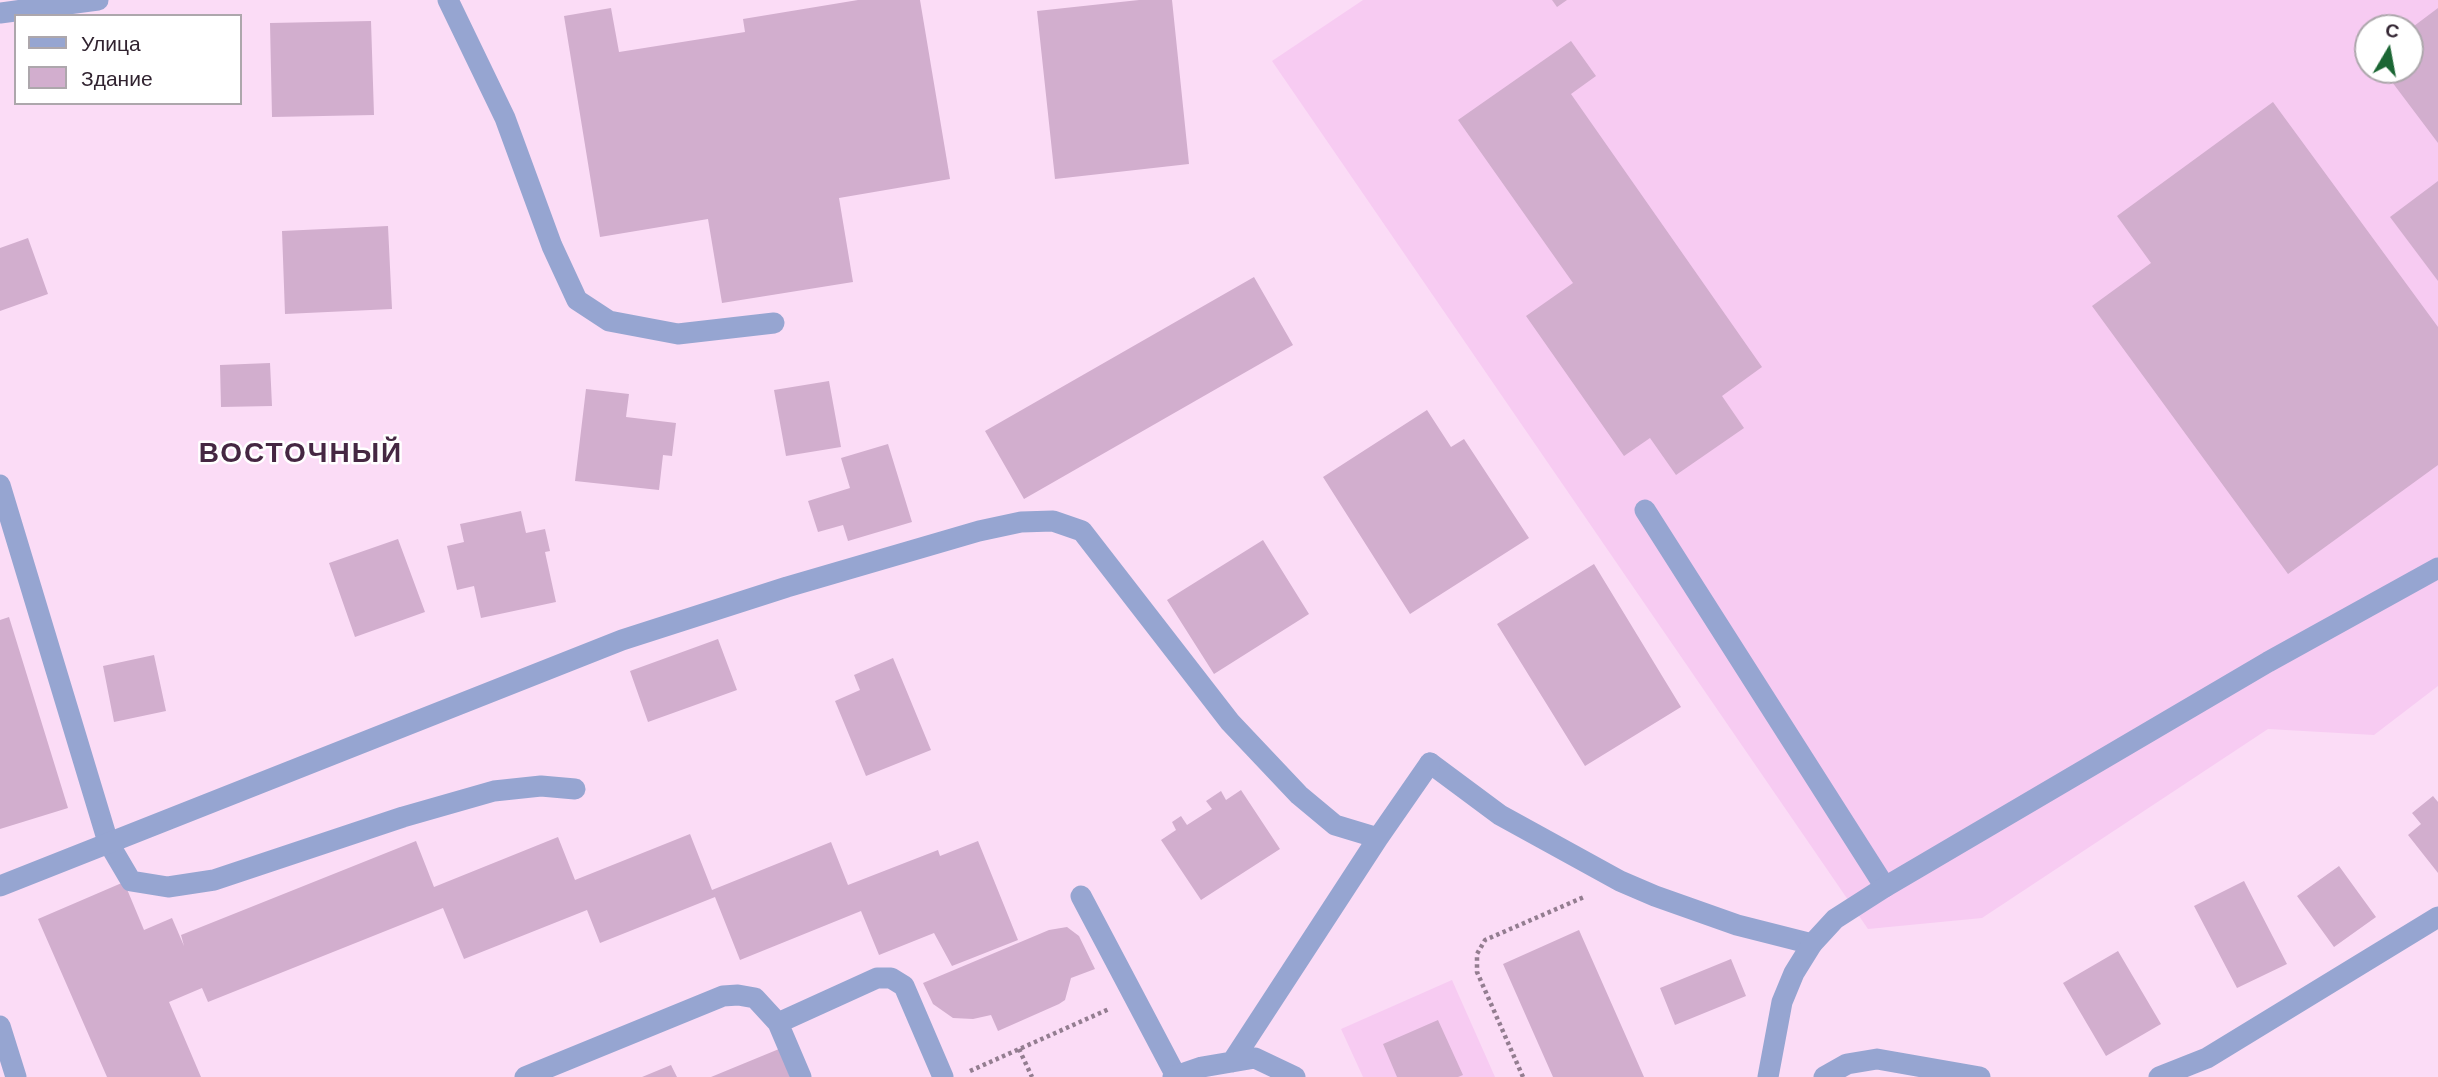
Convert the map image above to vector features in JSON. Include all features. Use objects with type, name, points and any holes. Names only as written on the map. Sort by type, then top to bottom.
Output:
[{"type":"street","points":[[0,13],[98,0]]},
{"type":"street","points":[[449,0],[505,118],[552,246],[577,299],[609,321],[678,334],[774,323]]},
{"type":"street","points":[[0,485],[108,842],[131,881],[168,887],[214,880],[403,817],[494,791],[541,786],[575,789]]},
{"type":"street","points":[[1645,510],[1885,887]]},
{"type":"street","points":[[0,886],[622,640],[787,587],[979,531],[1021,522],[1053,521],[1082,531],[1230,722],[1299,795],[1335,825],[1378,838]]},
{"type":"street","points":[[1768,1077],[1782,1002],[1794,973],[1812,944],[1835,919],[2268,662],[2438,568]]},
{"type":"street","points":[[1232,1062],[1430,763],[1500,815],[1620,881],[1737,925],[1812,944]]},
{"type":"street","points":[[1081,895],[1175,1076],[1202,1067],[1255,1058],[1295,1077]]},
{"type":"street","points":[[2158,1077],[2207,1058],[2438,917]]},
{"type":"street","points":[[778,1023],[877,978],[891,978],[904,986],[943,1077]]},
{"type":"street","points":[[525,1077],[723,996],[738,995],[755,998],[778,1023],[801,1077]]},
{"type":"street","points":[[0,1026],[16,1077]]},
{"type":"street","points":[[1824,1077],[1847,1063],[1877,1059],[1980,1077]]},
{"type":"path","points":[[1523,1077],[1477,972],[1475,962],[1480,946],[1485,940],[1620,881]]},
{"type":"path","points":[[969,1071],[1135,997]]},
{"type":"path","points":[[1019,1049],[1032,1077]]},
{"type":"shaded area","points":[[1363,0],[2438,0],[2438,686],[2374,735],[2268,729],[1982,918],[1868,929],[1272,61]]},
{"type":"shaded area","points":[[1452,980],[1495,1077],[1363,1077],[1341,1029]]},
{"type":"building","points":[[858,0],[920,0],[950,179],[839,198],[853,282],[722,303],[708,219],[600,237],[564,16],[611,8],[619,52],[745,32],[743,19]]},
{"type":"building","points":[[1139,0],[1172,0],[1189,164],[1055,179],[1037,11]]},
{"type":"building","points":[[1552,0],[1567,0],[1557,7]]},
{"type":"building","points":[[2438,8],[2438,143],[2394,84],[2424,84],[2424,18]]},
{"type":"building","points":[[371,21],[374,115],[272,117],[270,23]]},
{"type":"building","points":[[1571,41],[1596,76],[1571,94],[1762,367],[1722,396],[1744,428],[1676,475],[1650,438],[1624,456],[1526,316],[1573,283],[1458,120]]},
{"type":"building","points":[[2273,102],[2438,327],[2438,465],[2288,574],[2092,306],[2151,263],[2117,216]]},
{"type":"building","points":[[2438,181],[2438,281],[2390,217]]},
{"type":"building","points":[[388,226],[392,309],[285,314],[282,231]]},
{"type":"building","points":[[28,238],[48,294],[0,311],[0,248]]},
{"type":"building","points":[[1254,277],[1293,345],[1024,499],[985,431]]},
{"type":"building","points":[[270,363],[272,406],[221,407],[220,365]]},
{"type":"building","points":[[829,381],[841,447],[786,456],[774,390]]},
{"type":"building","points":[[586,389],[629,394],[626,417],[676,423],[672,456],[663,455],[659,490],[575,481]]},
{"type":"building","points":[[1427,410],[1451,447],[1464,439],[1529,538],[1410,614],[1323,477]]},
{"type":"building","points":[[888,444],[912,522],[848,541],[843,525],[818,532],[808,501],[850,488],[841,458]]},
{"type":"building","points":[[521,511],[526,533],[545,529],[550,551],[545,552],[556,602],[481,618],[474,586],[457,590],[447,546],[464,542],[460,524]]},
{"type":"building","points":[[398,539],[425,612],[355,637],[329,563]]},
{"type":"building","points":[[1263,540],[1309,614],[1214,674],[1167,600]]},
{"type":"building","points":[[1594,564],[1681,707],[1585,766],[1497,624]]},
{"type":"building","points":[[9,617],[68,808],[0,829],[0,620]]},
{"type":"building","points":[[718,639],[737,690],[648,722],[630,671]]},
{"type":"building","points":[[154,655],[166,711],[114,722],[103,666]]},
{"type":"building","points":[[893,658],[931,750],[866,776],[835,701],[860,690],[854,675]]},
{"type":"building","points":[[1241,790],[1280,849],[1201,900],[1161,840],[1176,830],[1172,822],[1181,816],[1187,825],[1212,809],[1206,801],[1221,791],[1226,800]]},
{"type":"building","points":[[2433,796],[2438,802],[2438,873],[2408,835],[2421,824],[2412,813]]},
{"type":"building","points":[[690,834],[712,890],[831,842],[848,885],[938,850],[940,856],[978,841],[1018,940],[952,966],[934,933],[879,955],[861,911],[740,960],[715,897],[600,943],[587,910],[464,959],[443,908],[208,1002],[202,988],[169,1002],[201,1077],[107,1077],[38,919],[124,882],[144,930],[172,918],[184,946],[181,935],[416,841],[434,887],[558,837],[575,880]]},
{"type":"building","points":[[2339,866],[2376,917],[2334,947],[2297,896]]},
{"type":"building","points":[[2244,881],[2287,964],[2237,988],[2194,906]]},
{"type":"building","points":[[1067,927],[1079,936],[1095,969],[1071,978],[1065,1000],[1059,1004],[998,1031],[991,1015],[973,1019],[953,1018],[933,1004],[923,983],[1049,930]]},
{"type":"building","points":[[1579,930],[1644,1077],[1553,1077],[1503,964]]},
{"type":"building","points":[[2118,951],[2161,1024],[2106,1056],[2063,983]]},
{"type":"building","points":[[1731,959],[1746,996],[1675,1025],[1660,988]]},
{"type":"building","points":[[1438,1020],[1463,1075],[1397,1077],[1383,1044]]},
{"type":"building","points":[[779,1049],[790,1077],[711,1077]]},
{"type":"building","points":[[671,1065],[677,1077],[642,1077]]},
{"type":"district","name":"ВОСТОЧНЫЙ","points":[[301,453]]}]
